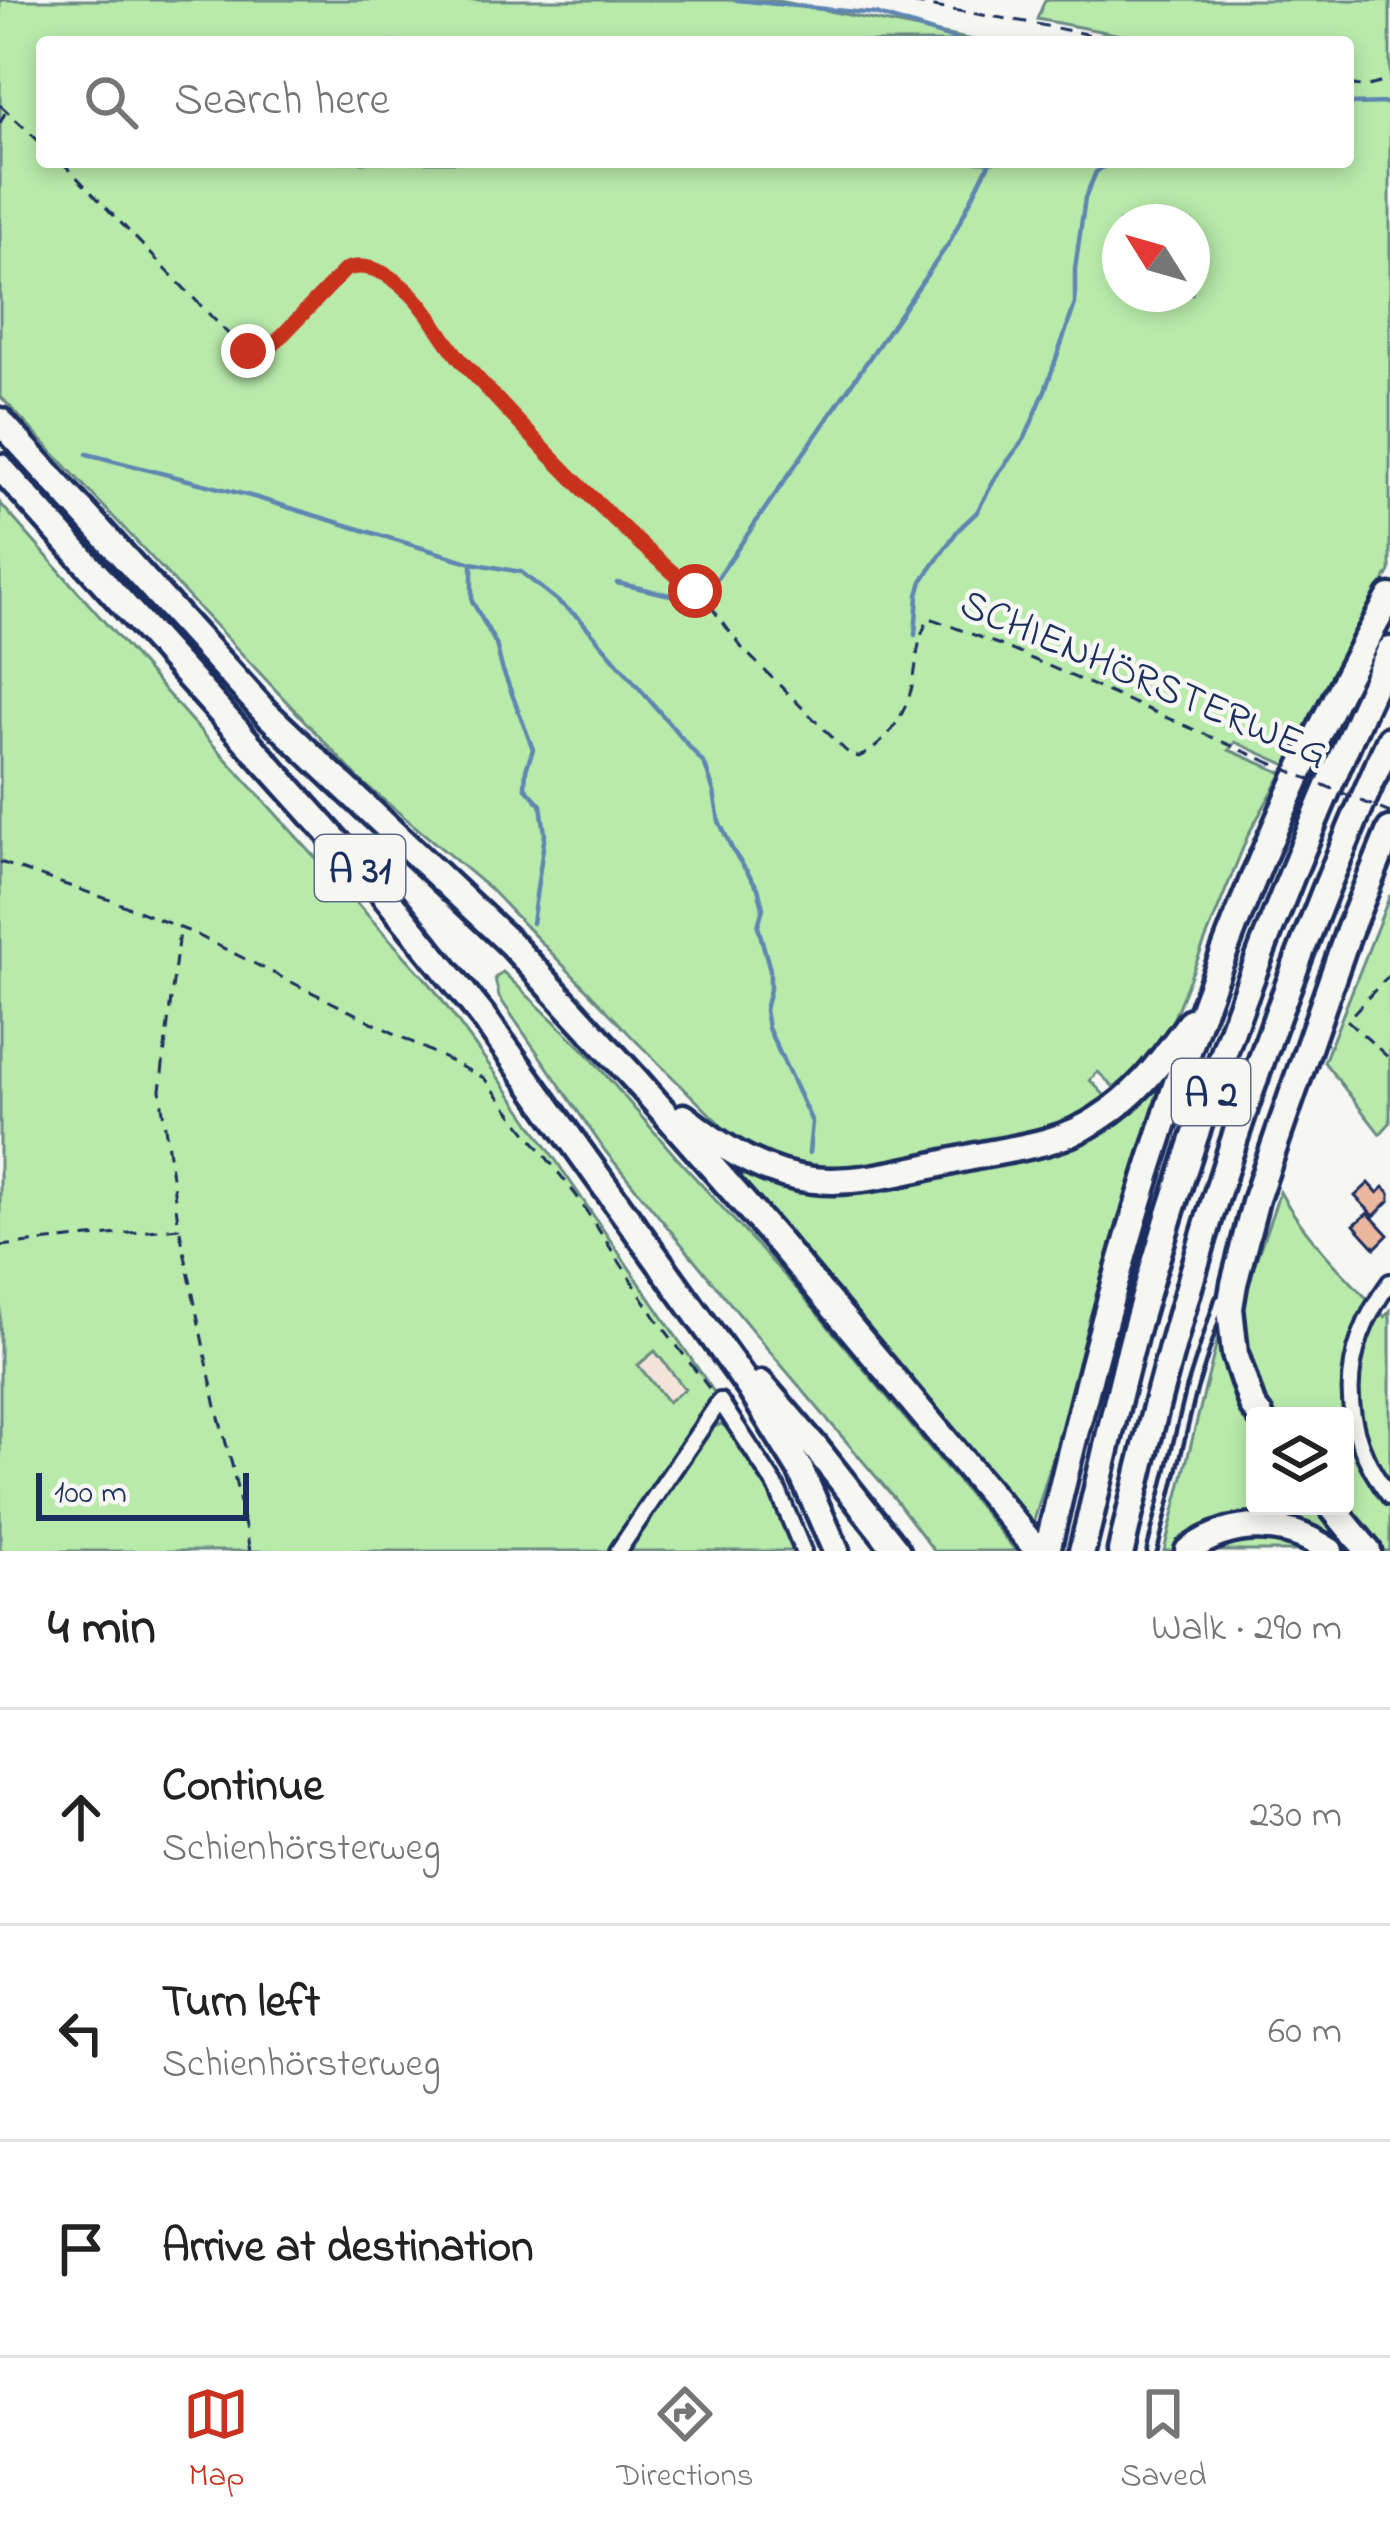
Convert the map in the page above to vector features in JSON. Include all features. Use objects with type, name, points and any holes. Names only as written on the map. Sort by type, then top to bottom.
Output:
[{"type":"highway","name":"A 31","points":[[0,421],[266,713],[511,944],[635,1078],[1040,1546]]},
{"type":"highway","name":"A 31","points":[[0,467],[382,892],[481,1014],[670,1278]]},
{"type":"highway","points":[[1040,1546],[1129,1234],[1206,1001],[1283,804],[1390,597]]},
{"type":"highway","name":"A 2","points":[[1082,1551],[1138,1323],[1210,1097],[1287,884],[1390,650]]},
{"type":"highway","name":"A 2","points":[[1120,1551],[1167,1359],[1218,1187],[1335,862],[1390,739]]},
{"type":"highway","points":[[1253,1407],[1235,1354],[1230,1308],[1256,1199],[1348,933],[1390,830]]},
{"type":"highway","points":[[635,1078],[712,1140],[758,1167],[801,1180],[859,1181],[1043,1142],[1093,1123],[1152,1076],[1206,1001]]},
{"type":"highway","points":[[670,1278],[749,1387],[800,1469],[836,1551]]},
{"type":"highway","points":[[670,1278],[897,1551]]},
{"type":"highway","points":[[1338,1515],[1368,1551]]},
{"type":"highway","points":[[1188,1551],[1210,1536],[1252,1526],[1296,1533],[1330,1551]]},
{"type":"street","points":[[1390,1282],[1360,1335],[1350,1390],[1355,1431],[1390,1497]]},
{"type":"street","points":[[618,1551],[719,1401],[778,1487],[803,1551]]},
{"type":"lane","points":[[1152,1551],[1192,1388],[1256,1199]]},
{"type":"path","points":[[891,0],[1096,36]]},
{"type":"path","points":[[1354,85],[1390,80]]},
{"type":"path","points":[[0,105],[36,139]]},
{"type":"path","points":[[0,123],[6,112]]},
{"type":"path","name":"SCHIENHÖRSTERWEG","points":[[68,168],[248,351],[272,346],[345,270],[355,266],[367,266],[410,293],[477,377],[660,563],[712,608],[742,648],[846,751],[858,757],[872,752],[904,708],[913,685],[920,634],[930,618],[1390,813]]},
{"type":"path","points":[[0,862],[180,929],[484,1078],[576,1195],[656,1318],[719,1401]]},
{"type":"path","points":[[180,929],[160,1090],[179,1228],[250,1551]]},
{"type":"path","points":[[1390,974],[1347,1020],[1390,1059]]},
{"type":"path","points":[[0,1246],[179,1228]]},
{"type":"shaded area","points":[[655,1350],[686,1389],[668,1403],[638,1364]]},
{"type":"green space","points":[[0,0],[774,0],[953,36],[36,36],[36,168],[1354,168],[1354,36],[1126,36],[1037,19],[1045,0],[1390,0],[1390,571],[1287,765],[1235,742],[1229,750],[1283,773],[1249,833],[1168,1032],[1137,1073],[1118,1091],[1098,1072],[1090,1080],[1107,1098],[1082,1114],[1028,1135],[864,1172],[772,1165],[716,1132],[720,1124],[489,888],[362,782],[0,396]]},
{"type":"green space","points":[[0,503],[431,985],[720,1401],[618,1551],[0,1551]],"holes":[[[655,1351],[685,1389],[668,1402],[638,1365]]]},
{"type":"green space","points":[[1390,895],[1390,1123],[1380,1134],[1324,1062]]},
{"type":"green space","points":[[503,972],[586,1052],[797,1289],[1016,1551],[934,1551],[606,1152],[499,997],[495,978]]},
{"type":"green space","points":[[1167,1069],[1033,1524],[718,1159],[774,1184],[796,1187],[1041,1153]]},
{"type":"green space","points":[[1280,1192],[1343,1273],[1385,1317],[1390,1311],[1390,1551],[1164,1551],[1222,1322],[1256,1260]]},
{"type":"green space","points":[[721,1424],[735,1434],[757,1464],[796,1551],[626,1551],[707,1430]]},
{"type":"building","points":[[1369,1183],[1378,1193],[1384,1187],[1390,1193],[1390,1200],[1374,1216],[1355,1196]]},
{"type":"building","points":[[1368,1213],[1388,1235],[1375,1248],[1354,1225]]},
{"type":"waterway","points":[[737,0],[875,14],[945,36]]},
{"type":"waterway","points":[[1354,104],[1390,103]]},
{"type":"waterway","points":[[709,590],[949,243],[987,168]]},
{"type":"waterway","points":[[915,635],[922,581],[958,530],[977,512],[1025,438],[1046,388],[1075,304],[1085,198],[1102,168]]},
{"type":"waterway","points":[[87,454],[254,497],[472,563],[521,572],[580,619],[705,765],[719,821],[758,888],[763,908],[758,926],[770,970],[765,1010],[768,1028],[812,1122],[809,1153]]},
{"type":"waterway","points":[[472,563],[472,601],[496,644],[533,749],[525,787],[541,805],[545,834],[532,923]]},
{"type":"waterway","points":[[617,583],[697,601]]},
{"type":"route","points":[[248,351],[272,346],[345,270],[367,266],[387,276],[410,293],[447,344],[503,405],[660,563],[695,591]]}]
